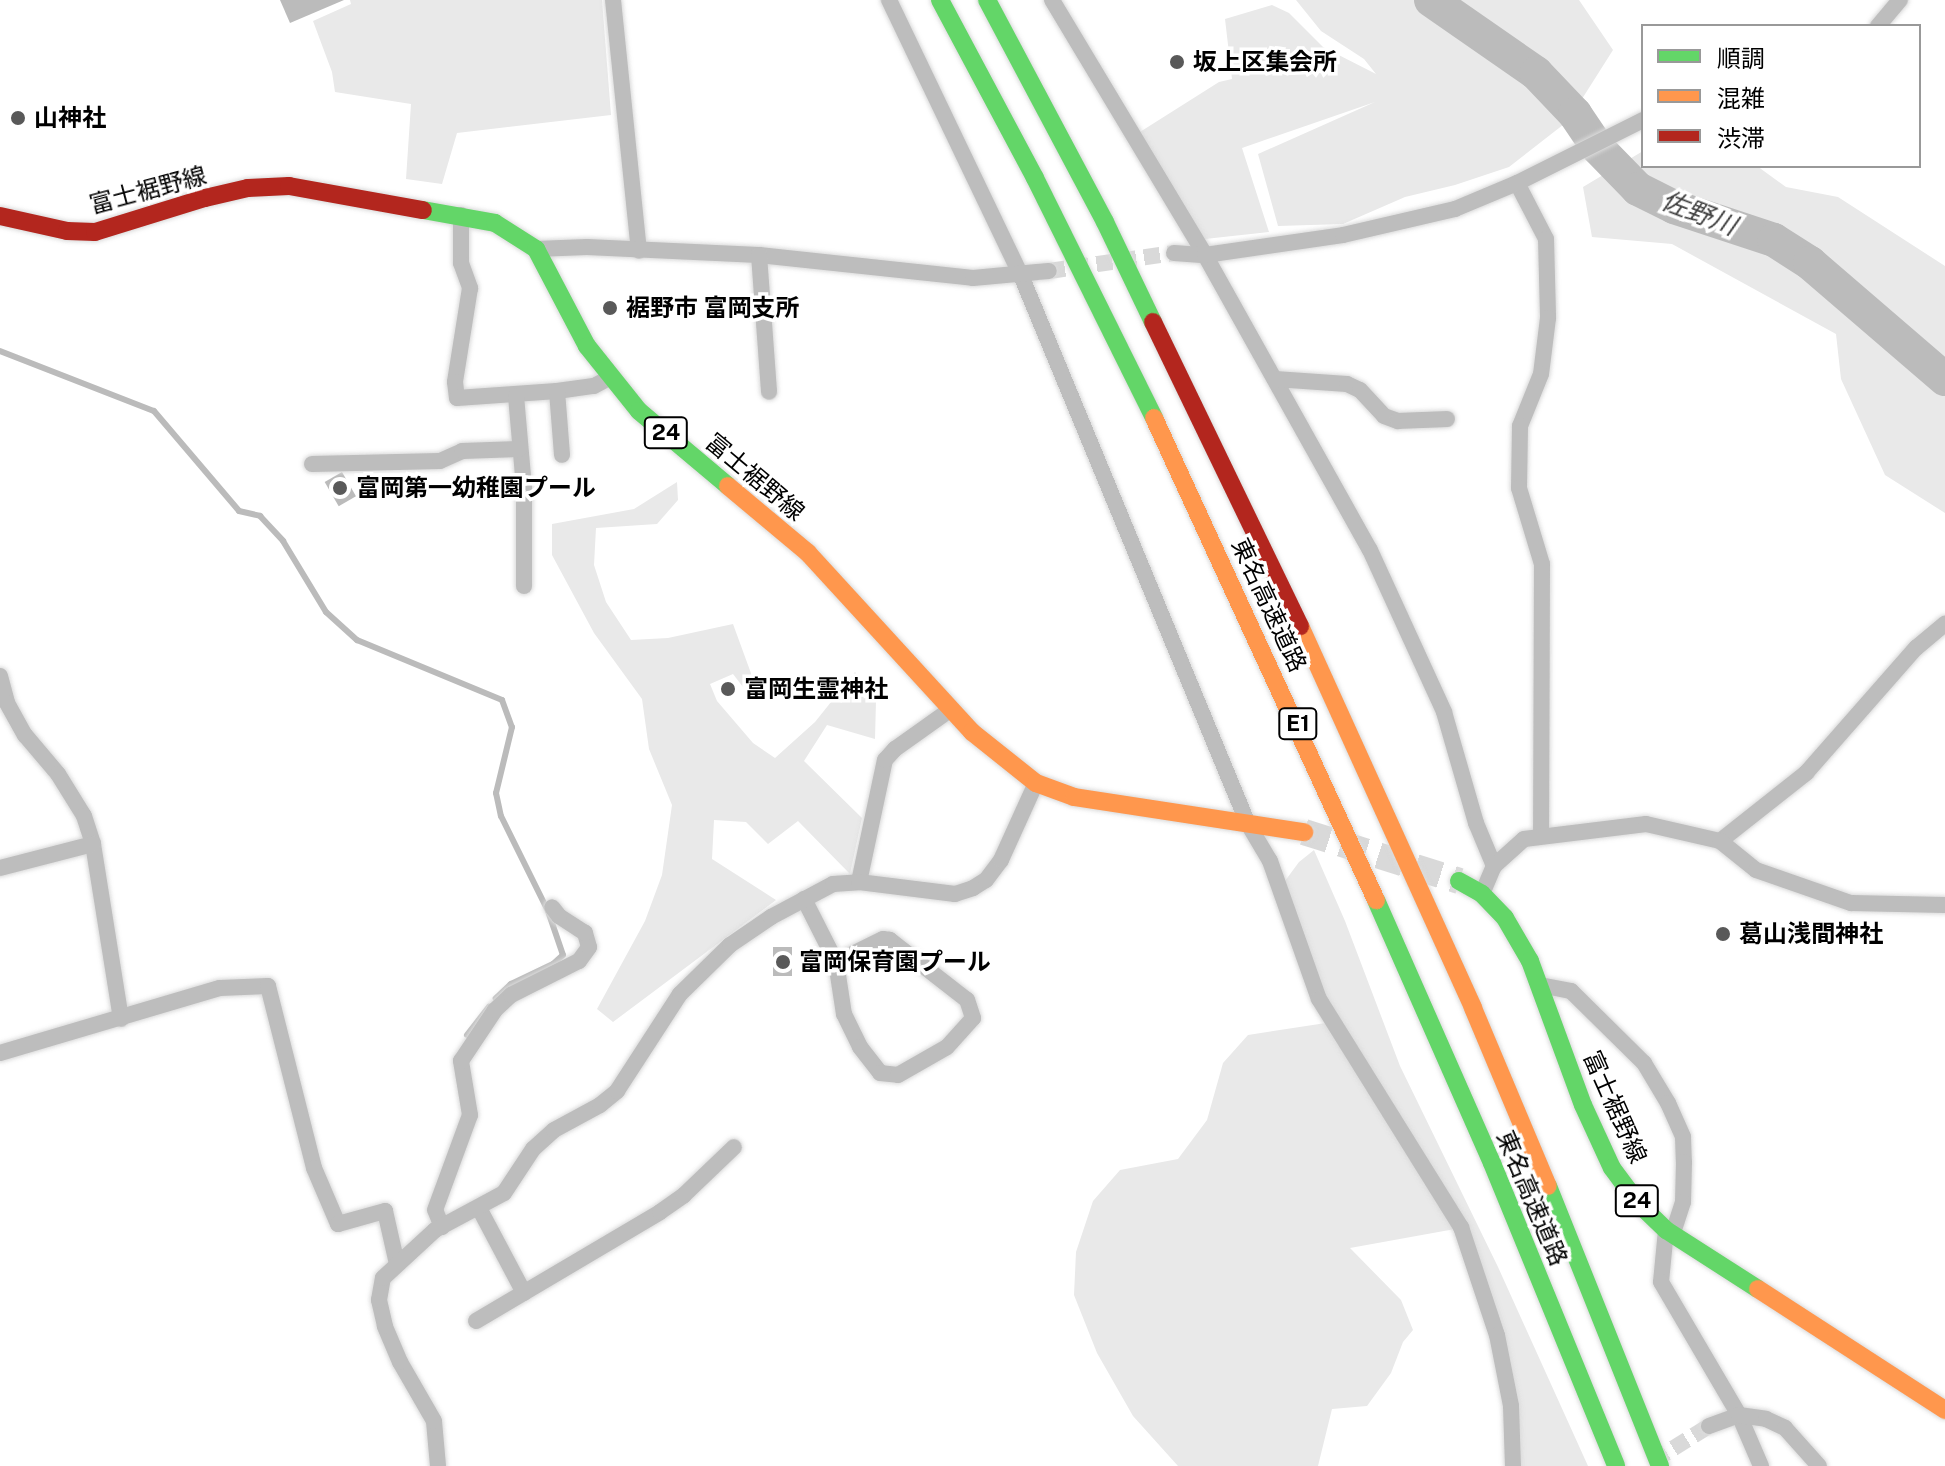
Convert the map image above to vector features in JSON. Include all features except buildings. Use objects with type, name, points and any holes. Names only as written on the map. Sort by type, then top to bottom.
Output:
[{"type":"main road","name":"東名高速道路","points":[[940,0],[1035,178],[1160,431],[1316,763],[1492,1163],[1616,1466]]},
{"type":"main road","name":"東名高速道路","points":[[987,0],[1105,222],[1320,668],[1473,1008],[1599,1307],[1660,1466]]},
{"type":"main road","name":"富士裾野線","points":[[0,216],[67,231],[95,232],[205,198],[248,188],[289,186],[495,223],[536,249],[587,346],[609,378],[639,411],[808,553],[951,709],[1004,761],[1036,783],[1105,803],[1304,832]]},
{"type":"main road","name":"富士裾野線","points":[[1459,881],[1482,894],[1505,918],[1540,985],[1583,1105],[1612,1168],[1638,1203],[1669,1232],[1945,1410]]},
{"type":"street","points":[[613,0],[639,251]]},
{"type":"street","points":[[889,0],[1020,273],[1248,824],[1270,861],[1319,999],[1461,1227],[1497,1335],[1511,1406],[1513,1466]]},
{"type":"street","points":[[1052,0],[1205,255],[1370,550],[1444,712],[1476,823],[1494,866]]},
{"type":"street","points":[[1880,24],[1900,0]]},
{"type":"street","points":[[1174,253],[1205,255],[1343,235],[1455,209],[1517,183],[1641,121]]},
{"type":"street","points":[[1517,183],[1546,239],[1548,318],[1541,374],[1520,426],[1519,488],[1542,564],[1541,834]]},
{"type":"street","points":[[461,215],[461,263],[470,288],[455,382],[457,398],[557,391],[594,386],[609,378]]},
{"type":"street","points":[[536,249],[759,255],[973,278],[1049,271]]},
{"type":"street","points":[[759,255],[769,392]]},
{"type":"street","points":[[1275,379],[1347,384],[1360,390],[1384,416],[1398,421],[1447,419]]},
{"type":"street","points":[[557,391],[562,455]]},
{"type":"street","points":[[516,396],[524,488],[524,586]]},
{"type":"street","points":[[312,464],[440,461],[462,451],[519,449]]},
{"type":"street","points":[[1720,841],[1806,773],[1916,648],[1945,624]]},
{"type":"street","points":[[0,676],[7,703],[25,735],[74,798],[93,844],[121,1019]]},
{"type":"street","points":[[859,882],[885,760],[895,749],[951,709]]},
{"type":"street","points":[[438,1466],[434,1421],[400,1362],[385,1326],[379,1300],[383,1278],[442,1227],[504,1193],[533,1149],[554,1130],[600,1105],[617,1091],[695,977],[730,945],[833,884],[859,882],[955,894],[973,888],[986,880],[1001,860],[1036,783]]},
{"type":"street","points":[[1482,894],[1494,866],[1524,839],[1541,834],[1646,824],[1720,841],[1756,870],[1851,903],[1945,905]]},
{"type":"street","points":[[0,868],[93,844]]},
{"type":"street","points":[[804,899],[836,962],[844,1014],[860,1047],[880,1073],[898,1075],[947,1047],[973,1018],[967,1000],[890,940],[883,939],[836,962]]},
{"type":"street","points":[[442,1227],[435,1210],[470,1115],[461,1071],[466,1051],[495,1010],[511,995],[579,961],[589,947],[585,933],[559,916],[552,907]]},
{"type":"street","points":[[1540,985],[1571,991],[1644,1063],[1668,1103],[1683,1137],[1683,1202],[1669,1232],[1661,1282],[1739,1415],[1761,1466]]},
{"type":"street","points":[[0,1053],[220,988],[268,986],[314,1168],[338,1224],[385,1211],[397,1264]]},
{"type":"street","points":[[476,1321],[660,1212],[684,1195],[734,1147]]},
{"type":"street","points":[[479,1208],[524,1293]]},
{"type":"street","points":[[1709,1426],[1739,1415],[1766,1419],[1785,1428],[1819,1466]]},
{"type":"shaded area","points":[[280,0],[344,0],[290,23]]},
{"type":"shaded area","points":[[350,0],[602,0],[611,115],[457,133],[442,184],[406,179],[411,104],[335,92],[332,72],[313,21],[351,4]]},
{"type":"shaded area","points":[[1296,0],[1579,0],[1613,50],[1568,121],[1509,167],[1405,197],[1343,224],[1278,226],[1258,154],[1375,102],[1242,148],[1269,232],[1205,239],[1132,137],[1219,82],[1232,79],[1225,19],[1272,5],[1289,13],[1323,47],[1376,74],[1364,59],[1321,31]]},
{"type":"shaded area","points":[[1641,152],[1641,168],[1760,168],[1786,187],[1838,197],[1945,266],[1945,513],[1885,475],[1841,379],[1836,334],[1672,244],[1592,237],[1583,187]]},
{"type":"shaded area","name":"富岡第一幼稚園プール","points":[[342,472],[356,496],[339,506],[325,482]]},
{"type":"shaded area","points":[[677,482],[678,500],[657,524],[596,528],[594,565],[606,602],[631,640],[668,638],[733,624],[752,676],[743,687],[733,674],[710,684],[717,701],[753,743],[775,758],[815,722],[855,672],[876,701],[875,739],[827,725],[804,761],[862,818],[850,874],[798,821],[768,844],[746,822],[714,820],[712,859],[776,900],[613,1022],[597,1009],[645,921],[662,875],[672,805],[649,749],[642,699],[594,633],[552,555],[552,524],[634,509]]},
{"type":"shaded area","points":[[1314,850],[1345,921],[1400,1066],[1498,1267],[1588,1466],[1521,1466],[1466,1227],[1350,1248],[1401,1300],[1413,1330],[1403,1342],[1391,1373],[1367,1406],[1332,1409],[1318,1466],[1178,1466],[1133,1416],[1097,1353],[1074,1295],[1076,1252],[1093,1201],[1120,1170],[1178,1159],[1207,1120],[1223,1063],[1248,1035],[1339,1021],[1323,990],[1282,885],[1299,862]]},
{"type":"shaded area","name":"富岡保育園プール","points":[[773,947],[792,947],[792,976],[773,976]]},
{"type":"waterway","name":"佐野川","points":[[1431,0],[1536,73],[1575,114],[1598,148],[1638,189],[1674,207],[1774,240],[1810,263],[1945,379]]},
{"type":"waterway","points":[[0,351],[154,411],[239,511],[260,516],[283,541],[326,612],[357,640],[502,700],[512,727],[496,793],[501,816],[548,911],[563,955],[553,964],[511,984],[496,998]]},
{"type":"waterway","points":[[467,1035],[489,1007]]},
{"type":"tunnel","points":[[1049,271],[1174,253]]},
{"type":"tunnel","points":[[1304,832],[1459,881]]},
{"type":"tunnel","points":[[1653,1461],[1709,1426]]},
{"type":"traffic: fast","points":[[940,0],[1035,178],[1154,418]]},
{"type":"traffic: fast","points":[[987,0],[1105,222],[1153,322]]},
{"type":"traffic: fast","points":[[423,210],[495,223],[536,249],[587,346],[639,411],[728,486]]},
{"type":"traffic: fast","points":[[1459,881],[1482,894],[1505,918],[1530,961],[1583,1105],[1612,1168],[1638,1203],[1666,1230],[1758,1289]]},
{"type":"traffic: fast","points":[[1376,900],[1492,1163],[1616,1466]]},
{"type":"traffic: fast","points":[[1548,1186],[1660,1466]]},
{"type":"traffic: slow","points":[[1154,418],[1376,900]]},
{"type":"traffic: slow","points":[[728,486],[808,553],[972,732],[1036,783],[1074,797],[1304,832]]},
{"type":"traffic: slow","points":[[1300,626],[1473,1008],[1548,1186]]},
{"type":"traffic: slow","points":[[1758,1289],[1945,1410]]},
{"type":"traffic: jam","points":[[0,216],[67,231],[95,232],[205,198],[248,188],[289,186],[423,210]]},
{"type":"traffic: jam","points":[[1153,322],[1300,626]]},
{"type":"place","name":"坂上区集会所","points":[[1177,62]]},
{"type":"place","name":"山神社","points":[[18,118]]},
{"type":"place","name":"裾野市 富岡支所","points":[[610,308]]},
{"type":"place","name":"富岡第一幼稚園プール","points":[[340,488]]},
{"type":"place","name":"富岡生霊神社","points":[[728,689]]},
{"type":"place","name":"葛山浅間神社","points":[[1723,934]]},
{"type":"place","name":"富岡保育園プール","points":[[783,962]]}]
